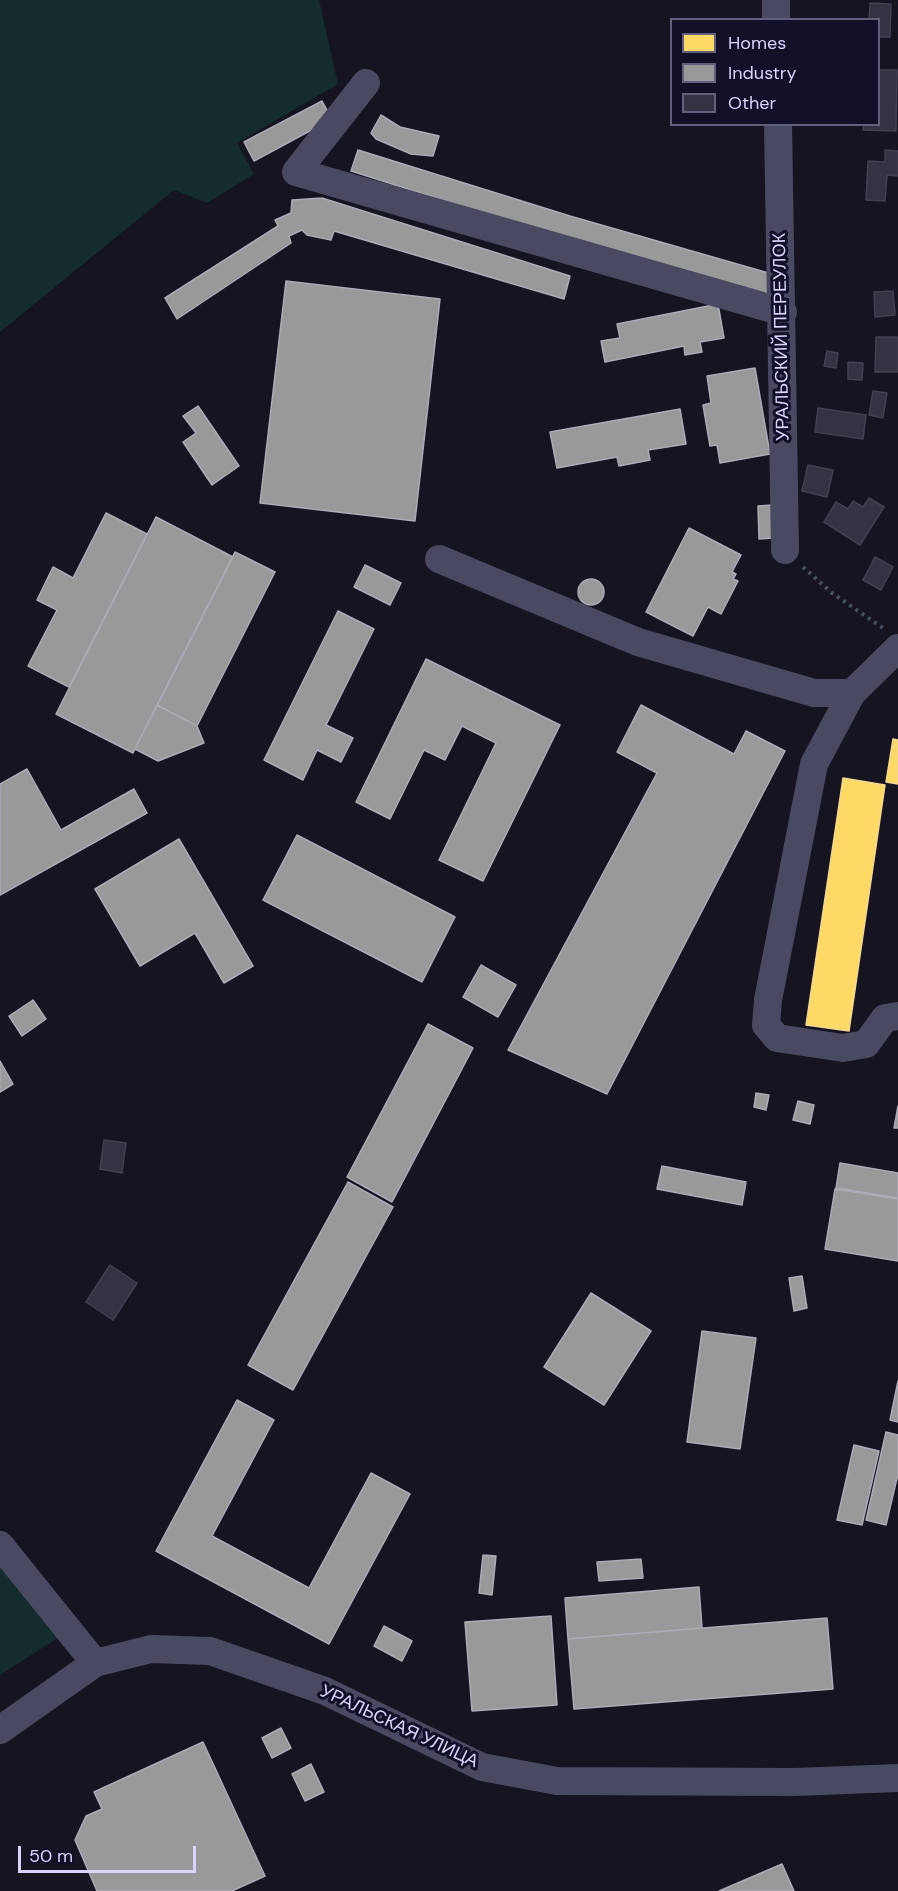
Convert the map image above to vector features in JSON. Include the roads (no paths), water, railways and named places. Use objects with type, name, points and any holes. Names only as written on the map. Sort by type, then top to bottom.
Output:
[{"type":"street","points":[[776,0],[776,18]]},
{"type":"street","points":[[366,83],[296,172],[783,312]]},
{"type":"street","name":"УРАЛЬСКИЙ ПЕРЕУЛОК","points":[[778,126],[783,312],[785,550]]},
{"type":"street","points":[[439,559],[638,642],[814,693],[852,693]]},
{"type":"street","points":[[893,640],[852,693],[814,764],[768,1000],[766,1025],[777,1038],[843,1048],[866,1044],[885,1018],[898,1016]]},
{"type":"street","points":[[0,1545],[95,1663]]},
{"type":"street","name":"УРАЛЬСКАЯ УЛИЦА","points":[[0,1730],[95,1663],[151,1649],[210,1651],[325,1691],[482,1767],[557,1780],[795,1782],[898,1778]]}]
